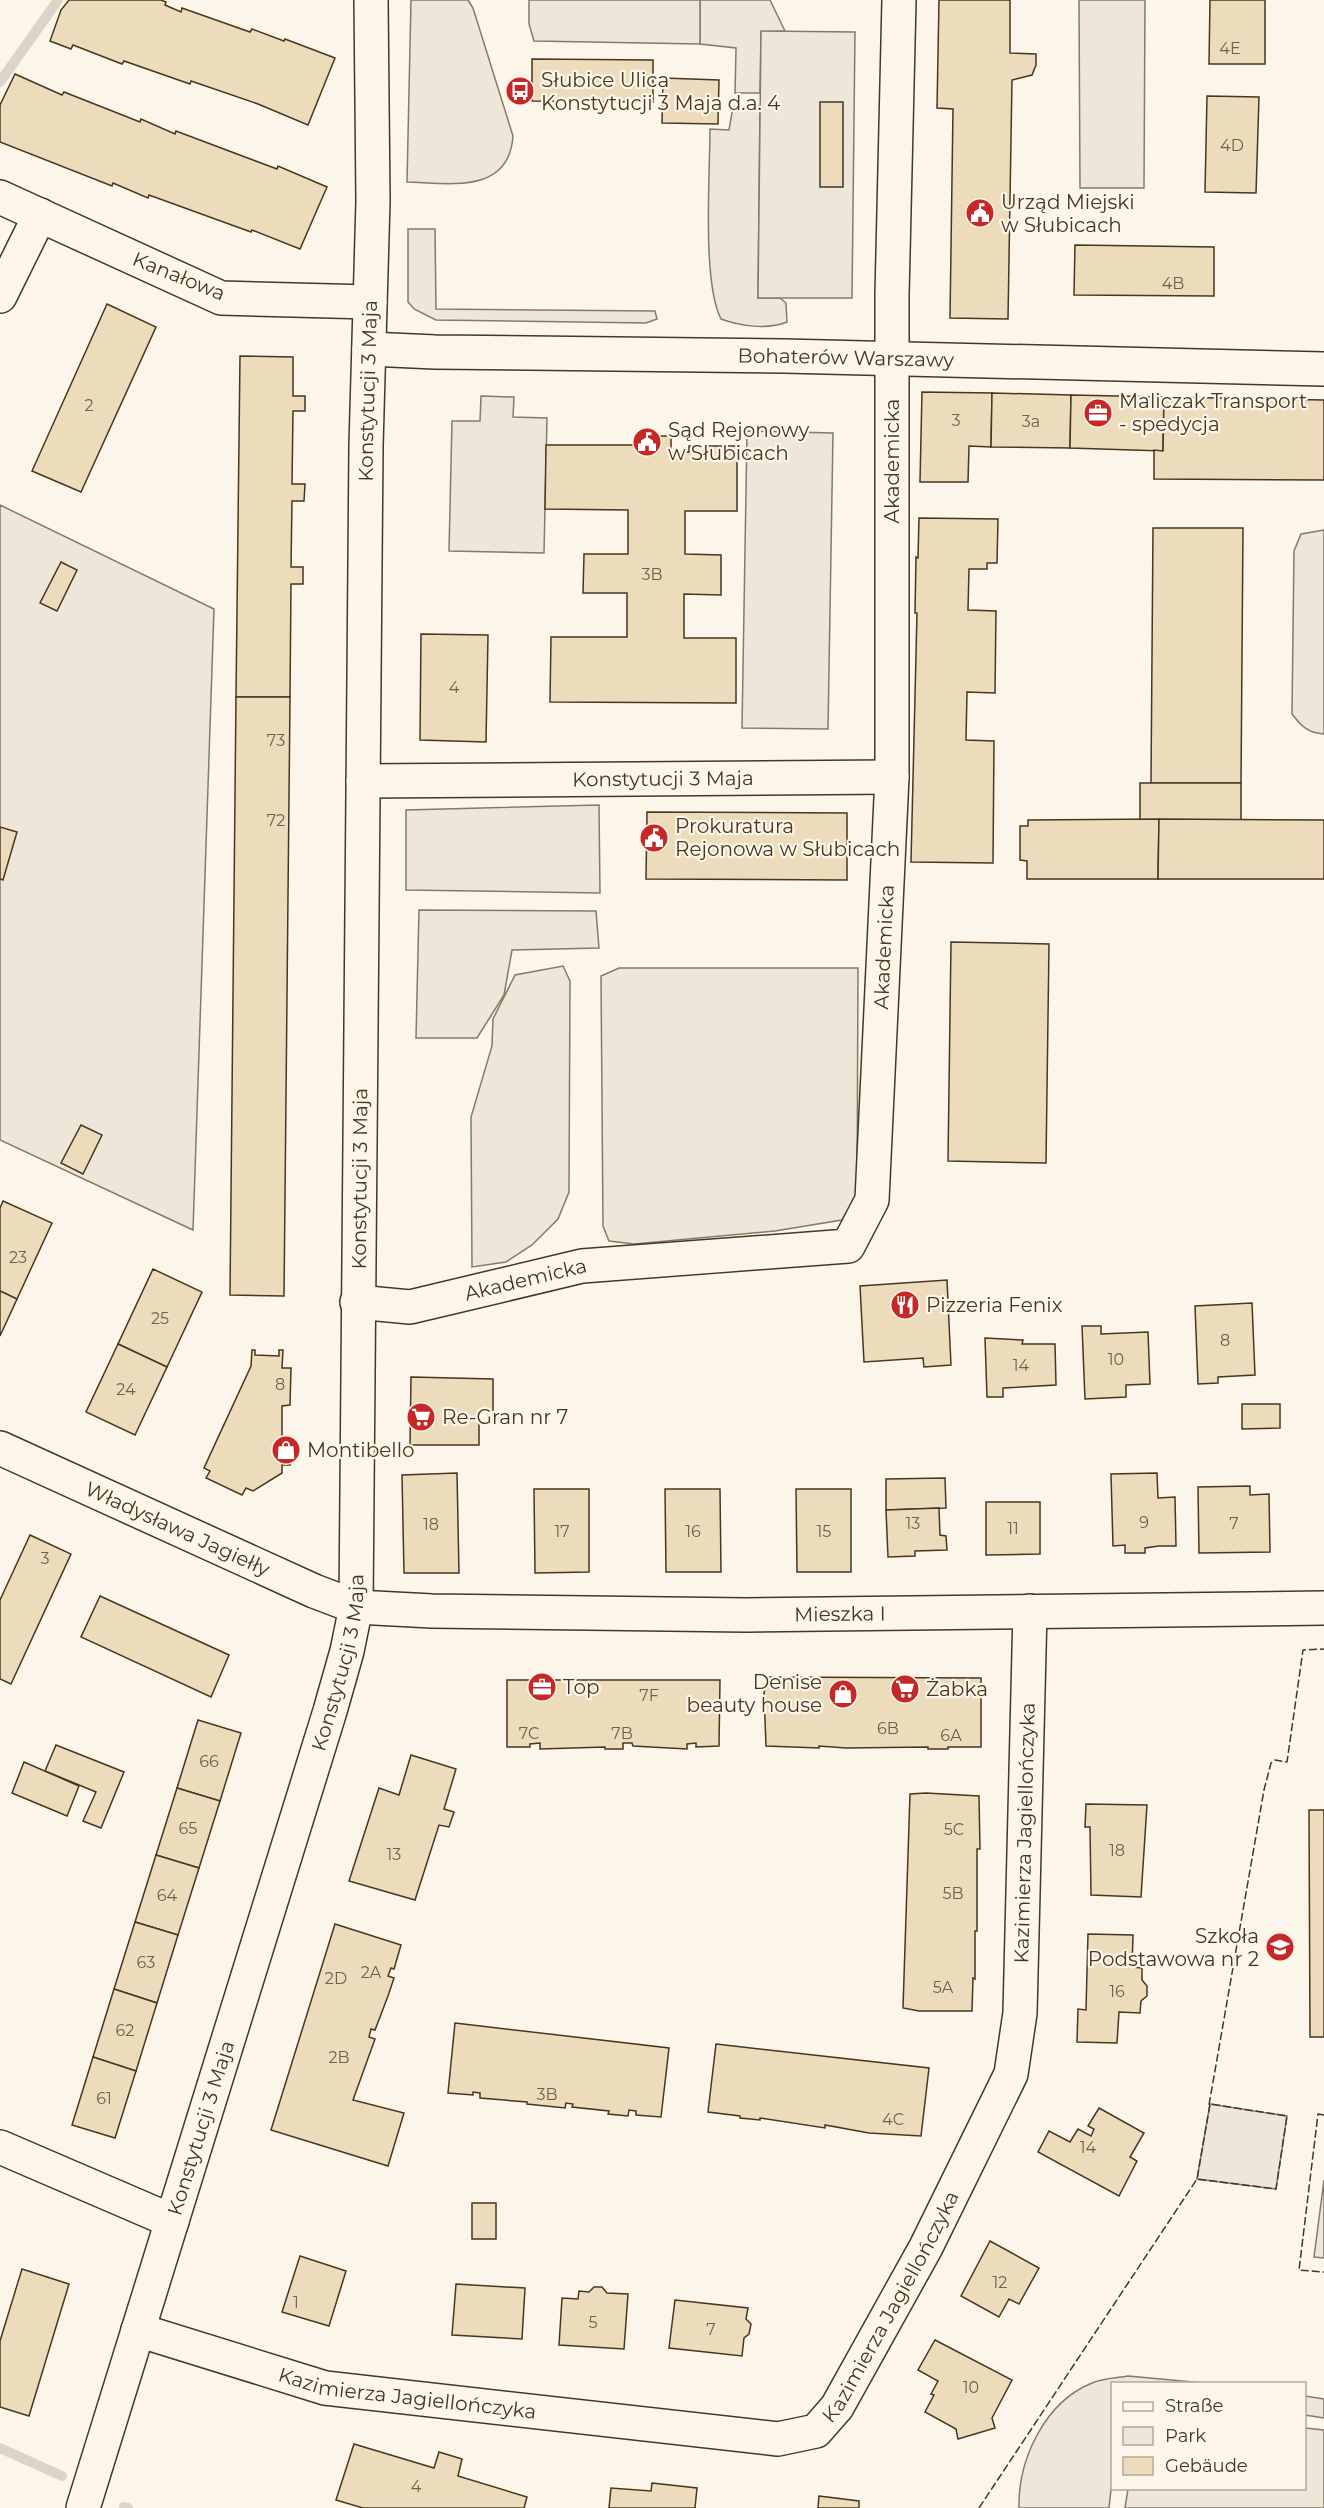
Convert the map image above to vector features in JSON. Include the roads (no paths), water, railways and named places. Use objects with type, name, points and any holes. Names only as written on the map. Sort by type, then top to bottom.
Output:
[{"type":"street","name":"Konstytucji 3 Maja","points":[[83,2508],[339,1680],[356,1607],[363,781],[373,201],[371,0]]},
{"type":"street","name":"Akademicka","points":[[357,1302],[410,1307],[582,1266],[848,1246],[872,1200],[892,777],[891,358],[899,0]]},
{"type":"street","name":"Kanałowa","points":[[0,197],[220,298],[370,302]]},
{"type":"street","points":[[0,296],[40,215]]},
{"type":"street","name":"Bohaterów Warszawy","points":[[369,349],[578,355],[891,358],[1324,369]]},
{"type":"street","name":"Konstytucji 3 Maja","points":[[363,781],[892,777]]},
{"type":"street","name":"Władysława Jagiełły","points":[[0,1448],[314,1591],[356,1607]]},
{"type":"street","name":"Mieszka I","points":[[356,1607],[432,1611],[746,1615],[1324,1608]]},
{"type":"street","name":"Kazimierza Jagiellończyka","points":[[138,2330],[325,2388],[778,2439],[816,2432],[837,2407],[926,2247],[1011,2074],[1020,2013],[1029,1611]]},
{"type":"street","points":[[0,2147],[172,2221]]},
{"type":"waterway","points":[[0,82],[58,0]]},
{"type":"waterway","points":[[0,2448],[62,2476]]},
{"type":"waterway","points":[[124,2507],[128,2508]]},
{"type":"place","name":"Słubice Ulica Konstytucji 3 Maja d.a. 4","points":[[520,91]]},
{"type":"place","name":"Urząd Miejski w Słubicach","points":[[980,213]]},
{"type":"place","name":"Maliczak Transport - spedycja","points":[[1098,413]]},
{"type":"place","name":"Sąd Rejonowy w Słubicach","points":[[647,442]]},
{"type":"place","name":"Prokuratura Rejonowa w Słubicach","points":[[654,838]]},
{"type":"place","name":"Pizzeria Fenix","points":[[905,1305]]},
{"type":"place","name":"Re-Gran nr 7","points":[[421,1417]]},
{"type":"place","name":"Montibello","points":[[286,1450]]},
{"type":"place","name":"Top","points":[[542,1687]]},
{"type":"place","name":"Żabka","points":[[905,1689]]},
{"type":"place","name":"Denise beauty house","points":[[843,1694]]},
{"type":"place","name":"Szkoła Podstawowa nr 2","points":[[1280,1947]]}]
